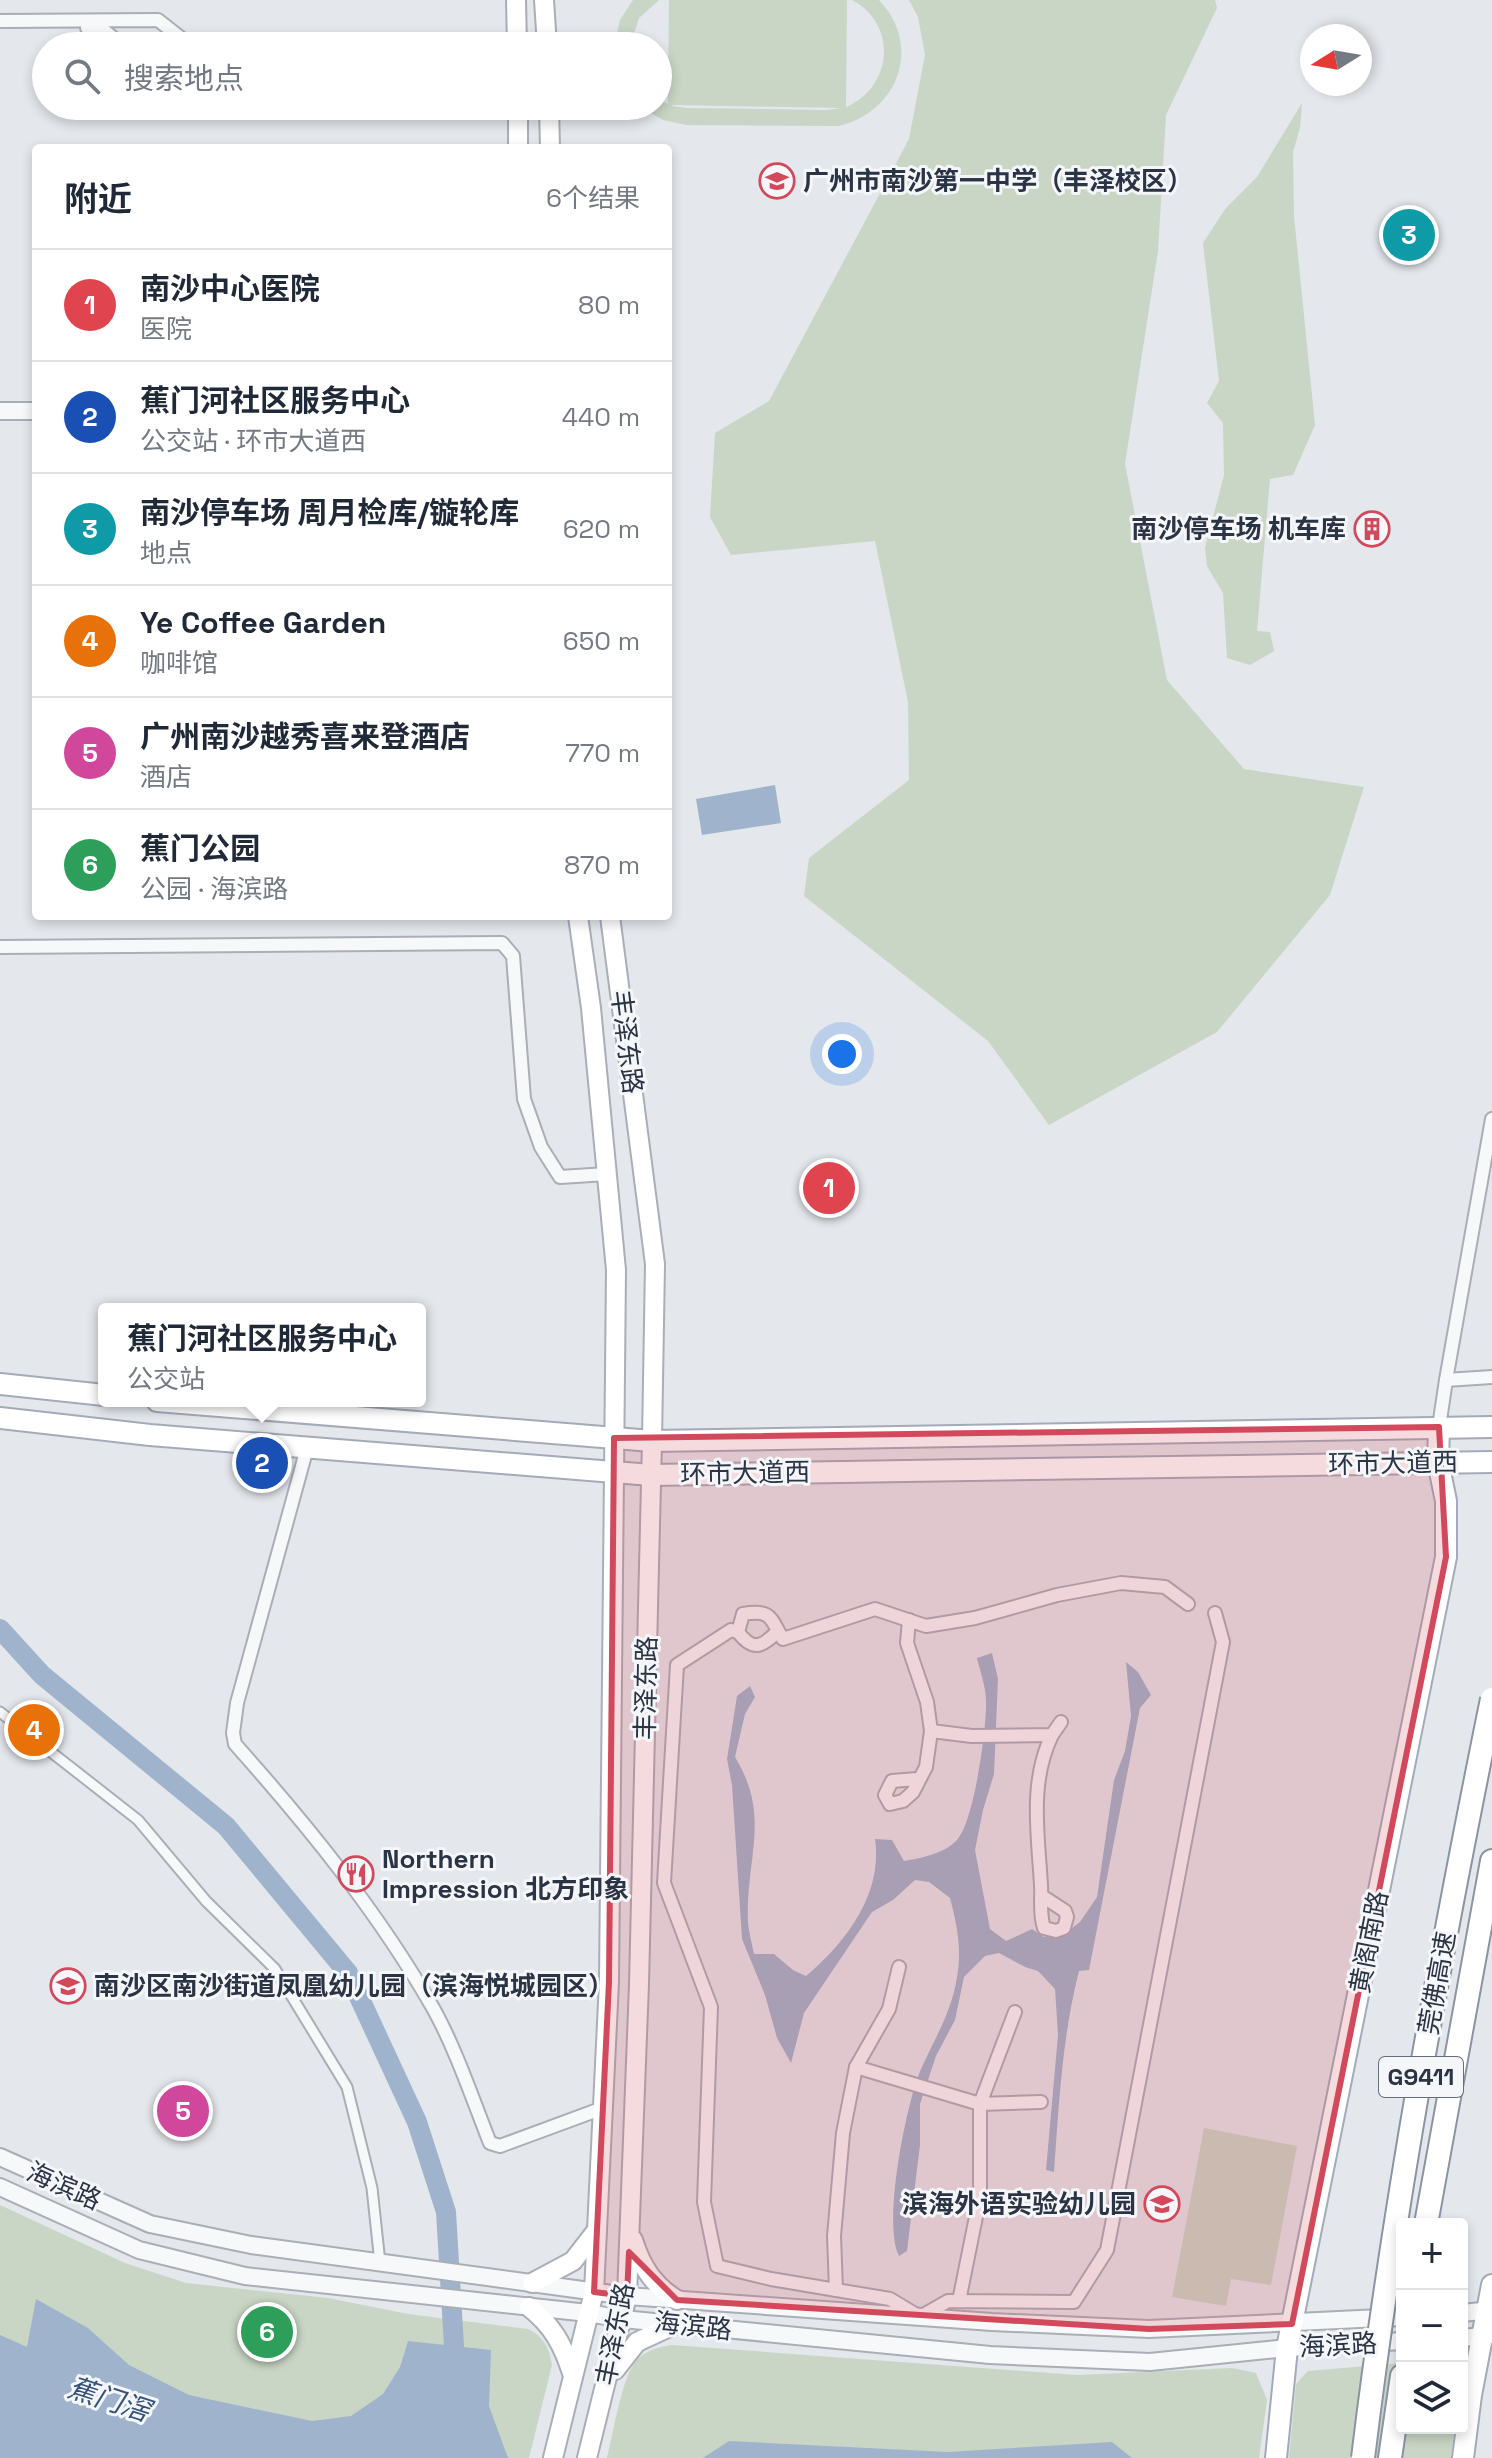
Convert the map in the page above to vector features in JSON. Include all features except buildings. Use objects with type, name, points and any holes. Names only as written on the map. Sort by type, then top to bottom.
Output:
[{"type":"highway","name":"莞佛高速","points":[[1363,2458],[1378,2333],[1452,1896],[1492,1699]]},
{"type":"highway","name":"莞佛高速","points":[[1427,2218],[1492,1861]]},
{"type":"highway","points":[[1390,2458],[1396,2417]]},
{"type":"main road","points":[[516,0],[517,32]]},
{"type":"main road","points":[[544,0],[546,32]]},
{"type":"main road","points":[[518,120],[518,144]]},
{"type":"main road","points":[[549,120],[550,144]]},
{"type":"main road","name":"丰泽东路","points":[[553,2458],[594,2292],[609,1982],[616,1270],[591,1008],[579,920]]},
{"type":"main road","name":"丰泽东路","points":[[589,2449],[627,2296],[655,1264],[611,920]]},
{"type":"main road","points":[[0,1384],[98,1394]]},
{"type":"main road","name":"环市大道西","points":[[231,1407],[652,1441],[1492,1427]]},
{"type":"main road","name":"环市大道西","points":[[0,1418],[150,1435],[651,1475],[1492,1462]]},
{"type":"main road","name":"黄阁南路","points":[[1276,2458],[1287,2348],[1446,1557],[1446,1501],[1438,1462],[1439,1427]]},
{"type":"main road","points":[[532,2283],[573,2261],[599,2227]]},
{"type":"main road","points":[[630,2230],[639,2259],[649,2275],[662,2290],[677,2300]]},
{"type":"main road","points":[[1463,2458],[1479,2337],[1489,2310],[1492,2285]]},
{"type":"main road","points":[[529,2307],[555,2331],[564,2348],[572,2377]]},
{"type":"main road","points":[[605,2386],[620,2360],[637,2342],[676,2324]]},
{"type":"street","points":[[0,21],[158,20],[168,32]]},
{"type":"street","points":[[117,32],[127,21]]},
{"type":"street","points":[[0,29],[101,28],[106,32]]},
{"type":"street","points":[[0,411],[32,411]]},
{"type":"street","points":[[0,947],[502,943],[513,956],[524,1099],[541,1147],[560,1177],[607,1174]]},
{"type":"street","points":[[1439,1427],[1492,1119]]},
{"type":"street","points":[[1446,1380],[1492,1377]]},
{"type":"street","points":[[307,1448],[237,1703],[233,1733],[235,1744],[309,1829],[377,1919],[434,2010],[490,2143],[500,2146],[603,2108]]},
{"type":"street","points":[[738,1632],[743,1614],[763,1613],[774,1618],[783,1639],[875,1609],[926,1626],[975,1618],[1057,1595],[1121,1583],[1165,1587],[1188,1604]]},
{"type":"street","points":[[778,1631],[770,1639],[754,1646],[731,1630],[677,1665],[664,1883],[711,2007],[704,2202],[717,2266],[890,2299],[920,2317],[948,2301],[1074,2302],[1107,2250],[1223,1642],[1215,1613]]},
{"type":"street","points":[[909,1620],[907,1643],[927,1702],[931,1731],[926,1767],[917,1779]]},
{"type":"street","points":[[0,1712],[138,1820],[206,1901],[275,1969],[347,2087],[372,2188],[380,2263]]},
{"type":"street","points":[[1042,1896],[1036,1806],[1040,1770],[1052,1735],[1061,1722]]},
{"type":"street","points":[[931,1731],[972,1736],[1052,1735]]},
{"type":"street","points":[[836,2290],[834,2236],[843,2133],[856,2067],[889,2009],[899,1967]]},
{"type":"street","points":[[959,2301],[980,2197],[980,2104],[1015,2012]]},
{"type":"street","points":[[856,2067],[980,2104],[1041,2102]]},
{"type":"street","name":"海滨路","points":[[0,2157],[150,2224],[251,2245],[627,2296],[920,2317],[1149,2329],[1396,2317]]},
{"type":"street","name":"海滨路","points":[[0,2187],[139,2250],[245,2276],[623,2319],[990,2355],[1150,2362],[1287,2348],[1396,2341]]},
{"type":"street","points":[[1468,2312],[1489,2310]]},
{"type":"highlighted area","points":[[1439,1427],[1446,1557],[1292,2324],[1149,2329],[677,2300],[629,2252],[627,2296],[594,2292],[609,1982],[614,1438]]},
{"type":"green space","points":[[633,0],[659,0],[639,18],[634,32],[617,32],[620,20]]},
{"type":"green space","points":[[669,0],[847,0],[846,107],[862,98],[873,85],[881,71],[884,55],[883,39],[877,24],[867,11],[852,0],[879,0],[892,18],[900,37],[898,75],[876,107],[859,118],[839,126],[686,125],[663,120],[672,120]],"holes":[[[673,105],[841,108],[687,108]]]},
{"type":"green space","points":[[909,0],[1215,0],[1217,8],[1166,115],[1158,251],[1125,464],[1167,680],[1244,769],[1364,787],[1330,895],[1217,1032],[1049,1125],[988,1041],[804,896],[809,858],[909,780],[908,702],[875,541],[731,555],[710,517],[715,433],[769,401],[909,139],[925,55],[918,17]]},
{"type":"green space","points":[[1302,103],[1300,128],[1293,152],[1294,216],[1315,425],[1293,475],[1270,479],[1257,631],[1270,632],[1274,651],[1250,665],[1227,658],[1223,593],[1207,566],[1205,548],[1224,475],[1223,423],[1207,403],[1219,381],[1203,243],[1226,208],[1257,177]]},
{"type":"green space","points":[[1204,2128],[1297,2146],[1271,2285],[1231,2279],[1226,2306],[1172,2297]]},
{"type":"green space","points":[[0,2205],[125,2263],[186,2283],[328,2298],[408,2314],[528,2329],[545,2343],[552,2365],[529,2458],[0,2458]]},
{"type":"green space","points":[[672,2345],[1077,2375],[1232,2368],[1256,2373],[1267,2400],[1259,2458],[607,2458],[622,2392],[632,2368],[649,2351]]},
{"type":"green space","points":[[1396,2364],[1396,2434],[1453,2434],[1451,2458],[1289,2458],[1296,2384],[1308,2371]]},
{"type":"water","points":[[775,785],[781,823],[702,835],[696,799]]},
{"type":"water","points":[[992,1653],[998,1679],[994,1774],[975,1850],[990,1929],[1006,1941],[1032,1929],[1044,1937],[1064,1934],[1080,1922],[1097,1897],[1114,1780],[1125,1751],[1131,1716],[1126,1662],[1138,1672],[1151,1695],[1140,1708],[1089,1970],[1079,1971],[1073,1996],[1062,2071],[1054,2172],[1046,2170],[1058,2035],[1055,1989],[1038,1971],[999,1953],[985,1956],[964,1977],[955,2020],[936,2056],[920,2104],[920,2145],[907,2251],[899,2256],[894,2240],[893,2218],[903,2135],[915,2086],[947,2013],[957,1977],[958,1937],[950,1898],[929,1882],[915,1880],[893,1900],[872,1912],[804,2013],[791,2063],[777,2038],[765,1995],[742,1939],[732,1785],[727,1759],[737,1696],[750,1686],[755,1697],[745,1714],[735,1757],[746,1779],[755,1819],[748,1900],[750,1935],[754,1954],[774,1954],[793,1970],[806,1976],[848,1932],[867,1898],[876,1859],[875,1839],[892,1840],[904,1861],[945,1849],[956,1841],[962,1831],[974,1796],[986,1714],[986,1696],[977,1658]]},
{"type":"water","name":"蕉门滘","points":[[36,2299],[88,2328],[129,2365],[189,2395],[312,2421],[351,2416],[383,2394],[400,2367],[408,2341],[491,2350],[489,2406],[508,2458],[0,2458],[0,2335],[27,2347]]},
{"type":"water","points":[[729,2441],[948,2452],[1112,2442],[1132,2458],[703,2458]]},
{"type":"waterway","points":[[0,1629],[42,1675],[226,1826],[348,1973],[417,2122],[446,2212],[454,2346]]},
{"type":"place","name":"广州市南沙第一中学（丰泽校区）","points":[[777,181]]},
{"type":"place","name":"南沙停车场 周月检库/镟轮库","points":[[1409,235]]},
{"type":"place","name":"南沙停车场 机车库","points":[[1372,529]]},
{"type":"place","name":"南沙中心医院","points":[[829,1188]]},
{"type":"place","name":"蕉门河社区服务中心","points":[[262,1463]]},
{"type":"place","name":"Ye Coffee Garden","points":[[34,1730]]},
{"type":"place","name":"Northern Impression 北方印象","points":[[356,1874]]},
{"type":"place","name":"南沙区南沙街道凤凰幼儿园（滨海悦城园区）","points":[[68,1986]]},
{"type":"place","name":"广州南沙越秀喜来登酒店","points":[[183,2111]]},
{"type":"place","name":"滨海外语实验幼儿园","points":[[1162,2204]]},
{"type":"place","name":"蕉门公园","points":[[267,2332]]}]
